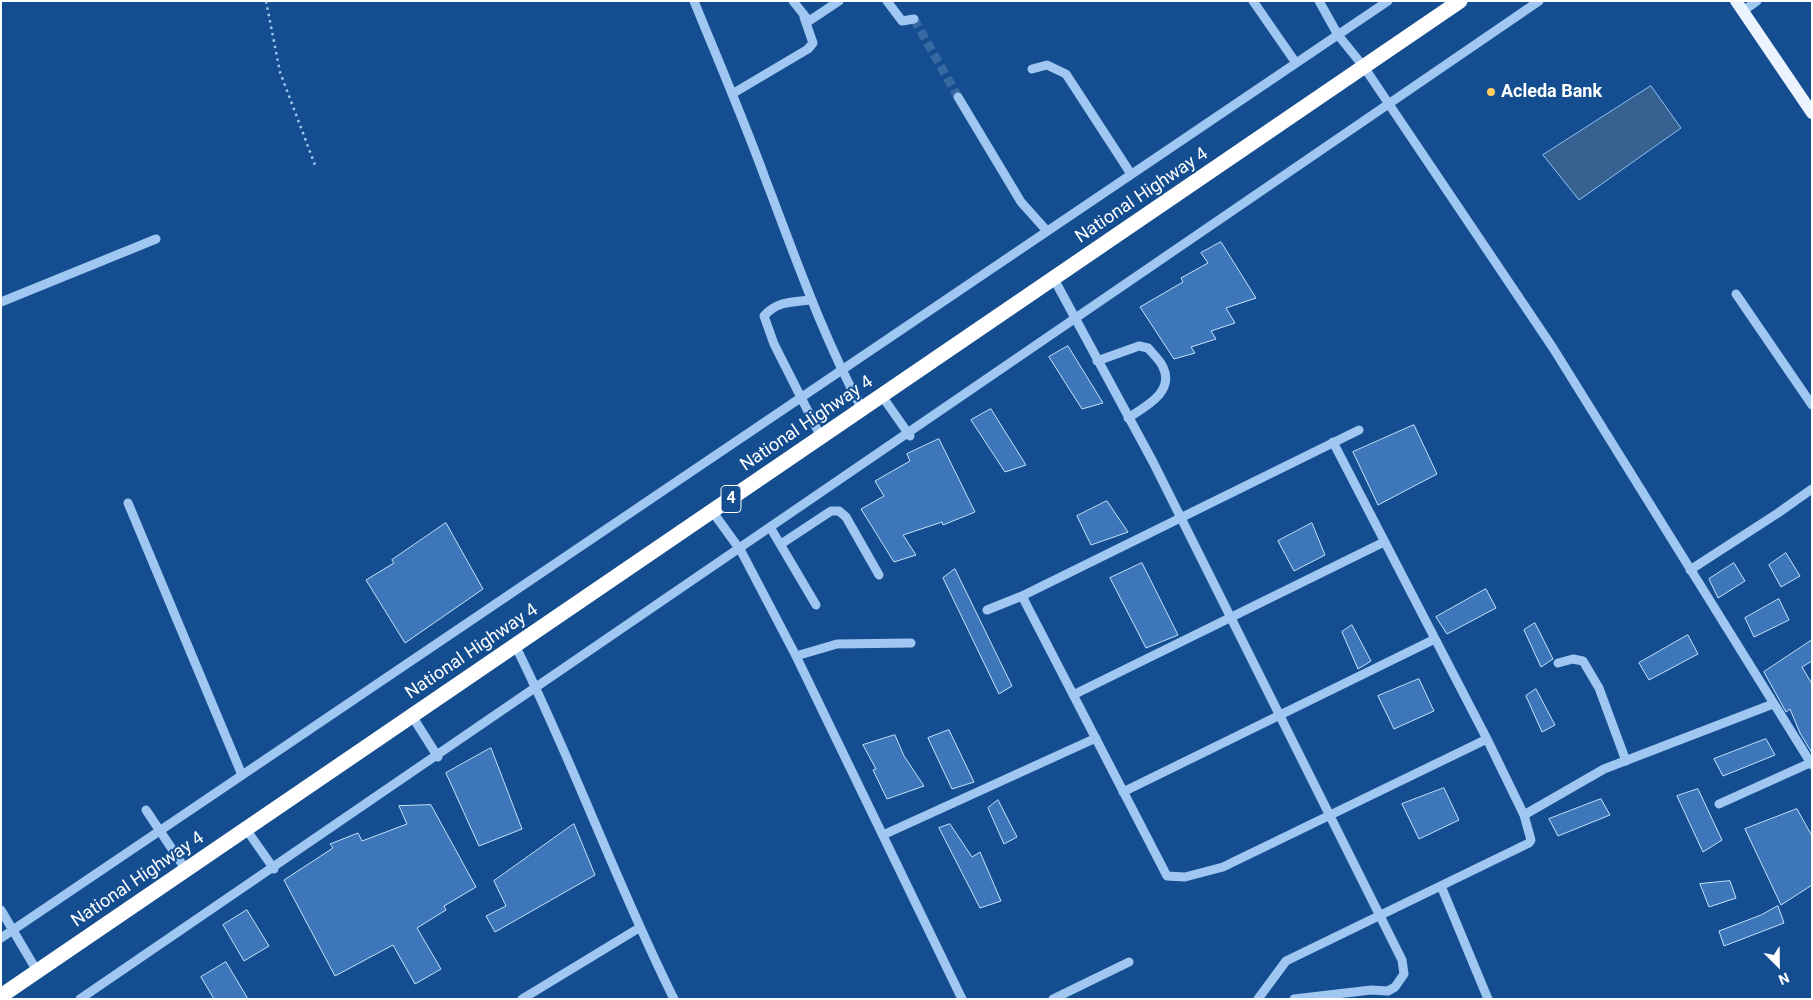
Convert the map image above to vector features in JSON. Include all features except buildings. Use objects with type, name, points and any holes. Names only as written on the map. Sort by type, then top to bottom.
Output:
[{"type":"highway","name":"National Highway 4","points":[[1,996],[1460,1]]},
{"type":"main road","points":[[1740,6],[1808,99],[1812,113]]},
{"type":"street","points":[[694,1],[811,300],[841,370],[862,409]]},
{"type":"street","points":[[732,94],[808,49],[813,43],[804,18],[793,1]]},
{"type":"street","points":[[804,18],[812,20],[839,1]]},
{"type":"street","points":[[887,1],[902,22],[914,19]]},
{"type":"street","points":[[1253,1],[1296,63]]},
{"type":"street","points":[[1319,1],[1338,35],[1364,67],[1554,348],[1811,764],[1719,804]]},
{"type":"street","points":[[1,938],[1388,1]]},
{"type":"street","points":[[80,999],[770,527],[909,435],[1074,319],[1539,1]]},
{"type":"street","points":[[1740,6],[1757,1]]},
{"type":"street","points":[[1032,69],[1047,65],[1066,74],[1131,174]]},
{"type":"street","points":[[958,97],[1021,202],[1047,231]]},
{"type":"street","points":[[1,302],[156,239]]},
{"type":"street","points":[[1054,278],[1181,518],[1402,960],[1404,974],[1395,987],[1388,991],[1371,990],[1294,999]]},
{"type":"street","points":[[1736,294],[1812,405]]},
{"type":"street","points":[[811,300],[783,302],[771,307],[764,316],[774,344],[820,437]]},
{"type":"street","points":[[1097,361],[1139,346],[1148,348],[1164,368],[1166,383],[1155,401],[1128,418]]},
{"type":"street","points":[[882,396],[909,435]]},
{"type":"street","points":[[987,610],[1022,596],[1359,430]]},
{"type":"street","points":[[1258,999],[1286,961],[1529,843],[1531,836],[1524,815],[1487,738],[1333,442]]},
{"type":"street","points":[[1690,570],[1778,514],[1812,489]]},
{"type":"street","points":[[128,503],[242,775]]},
{"type":"street","points":[[781,544],[831,511],[838,511],[846,517],[879,575]]},
{"type":"street","points":[[712,512],[739,549],[796,656],[962,999]]},
{"type":"street","points":[[770,527],[816,605]]},
{"type":"street","points":[[1074,695],[1384,542]]},
{"type":"street","points":[[1022,596],[1167,876],[1185,877],[1223,867],[1487,738]]},
{"type":"street","points":[[1124,792],[1435,639]]},
{"type":"street","points":[[796,656],[836,644],[911,643]]},
{"type":"street","points":[[515,645],[536,687],[639,928],[674,999]]},
{"type":"street","points":[[1558,663],[1573,659],[1583,662],[1588,668],[1600,688],[1626,761]]},
{"type":"street","points":[[1524,815],[1604,769],[1773,704]]},
{"type":"street","points":[[412,716],[437,756]]},
{"type":"street","points":[[884,835],[1096,738]]},
{"type":"street","points":[[146,810],[186,870]]},
{"type":"street","points":[[246,829],[273,868]]},
{"type":"street","points":[[1441,886],[1488,999]]},
{"type":"street","points":[[1,910],[37,971]]},
{"type":"street","points":[[522,999],[639,928]]},
{"type":"street","points":[[1053,999],[1129,962]]},
{"type":"path","points":[[266,1],[280,72],[315,165]]},
{"type":"water","points":[[1651,86],[1681,128],[1579,200],[1543,155]]},
{"type":"tunnel","points":[[914,19],[958,97]]},
{"type":"place","name":"Acleda Bank","points":[[1491,92]]}]
